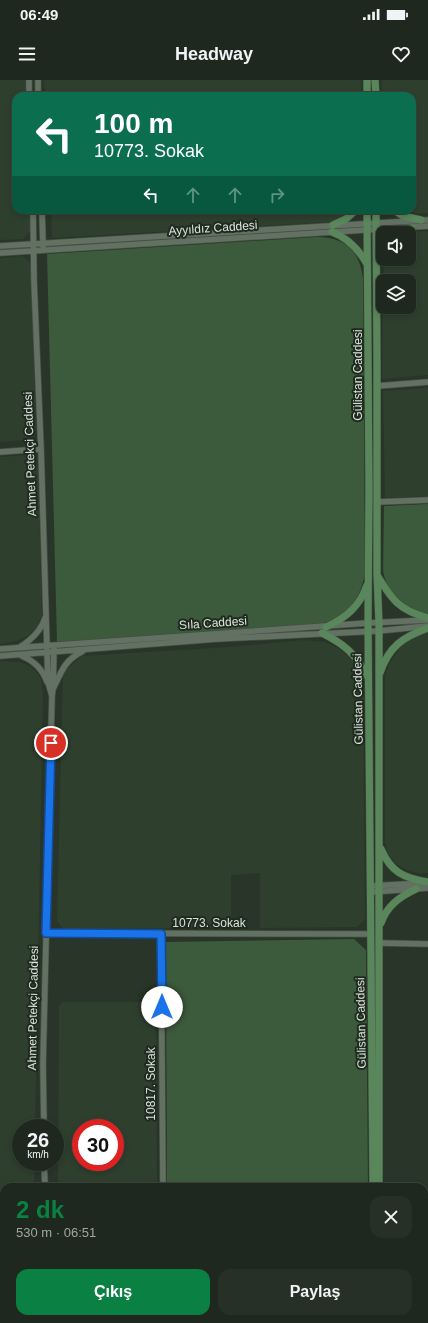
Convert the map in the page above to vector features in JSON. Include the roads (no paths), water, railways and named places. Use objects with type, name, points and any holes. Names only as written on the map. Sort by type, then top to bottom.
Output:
[{"type":"main road","points":[[367,80],[367,92]]},
{"type":"main road","points":[[376,80],[376,92]]},
{"type":"main road","points":[[352,214],[332,229],[352,244],[368,266]]},
{"type":"main road","name":"Gülistan Caddesi","points":[[367,214],[369,577],[368,679],[373,1183]]},
{"type":"main road","name":"Gülistan Caddesi","points":[[376,214],[376,226]]},
{"type":"main road","points":[[400,214],[403,216],[424,220]]},
{"type":"main road","name":"Gülistan Caddesi","points":[[376,266],[377,574],[379,623],[379,1183]]},
{"type":"main road","points":[[377,574],[394,601],[406,609],[428,619]]},
{"type":"main road","points":[[326,627],[340,620],[356,607],[363,596],[369,577]]},
{"type":"main road","points":[[378,678],[384,663],[399,641],[410,634],[428,627]]},
{"type":"main road","points":[[322,633],[346,646],[362,666],[368,679]]},
{"type":"main road","points":[[379,846],[387,861],[395,870],[408,878],[428,882]]},
{"type":"main road","points":[[379,931],[384,916],[390,906],[404,894],[416,889]]},
{"type":"street","points":[[29,80],[29,92]]},
{"type":"street","points":[[38,80],[38,92]]},
{"type":"street","name":"Ahmet Petekçi Caddesi","points":[[33,214],[37,374],[41,449],[46,616],[50,646],[52,696],[43,1064],[44,1119]]},
{"type":"street","points":[[42,214],[44,250]]},
{"type":"street","name":"Ayyıldız Caddesi","points":[[0,246],[366,227],[424,220]]},
{"type":"street","name":"Ayyıldız Caddesi","points":[[416,228],[428,226]]},
{"type":"street","name":"Ayyıldız Caddesi","points":[[0,253],[332,229]]},
{"type":"street","points":[[377,386],[428,382]]},
{"type":"street","points":[[0,452],[41,449]]},
{"type":"street","points":[[377,502],[428,500]]},
{"type":"street","points":[[19,648],[36,634],[43,624],[46,616]]},
{"type":"street","name":"Sıla Caddesi","points":[[0,649],[428,619]]},
{"type":"street","name":"Sıla Caddesi","points":[[0,656],[216,639],[428,627]]},
{"type":"street","points":[[51,689],[62,669],[72,657],[86,650]]},
{"type":"street","points":[[20,655],[28,658],[41,670],[51,689]]},
{"type":"street","points":[[379,889],[428,882]]},
{"type":"street","points":[[371,889],[428,888]]},
{"type":"street","name":"10773. Sokak","points":[[46,933],[371,934]]},
{"type":"street","name":"10817. Sokak","points":[[161,934],[163,1183]]},
{"type":"street","points":[[379,943],[428,944]]},
{"type":"street","points":[[44,1171],[45,1183]]}]
